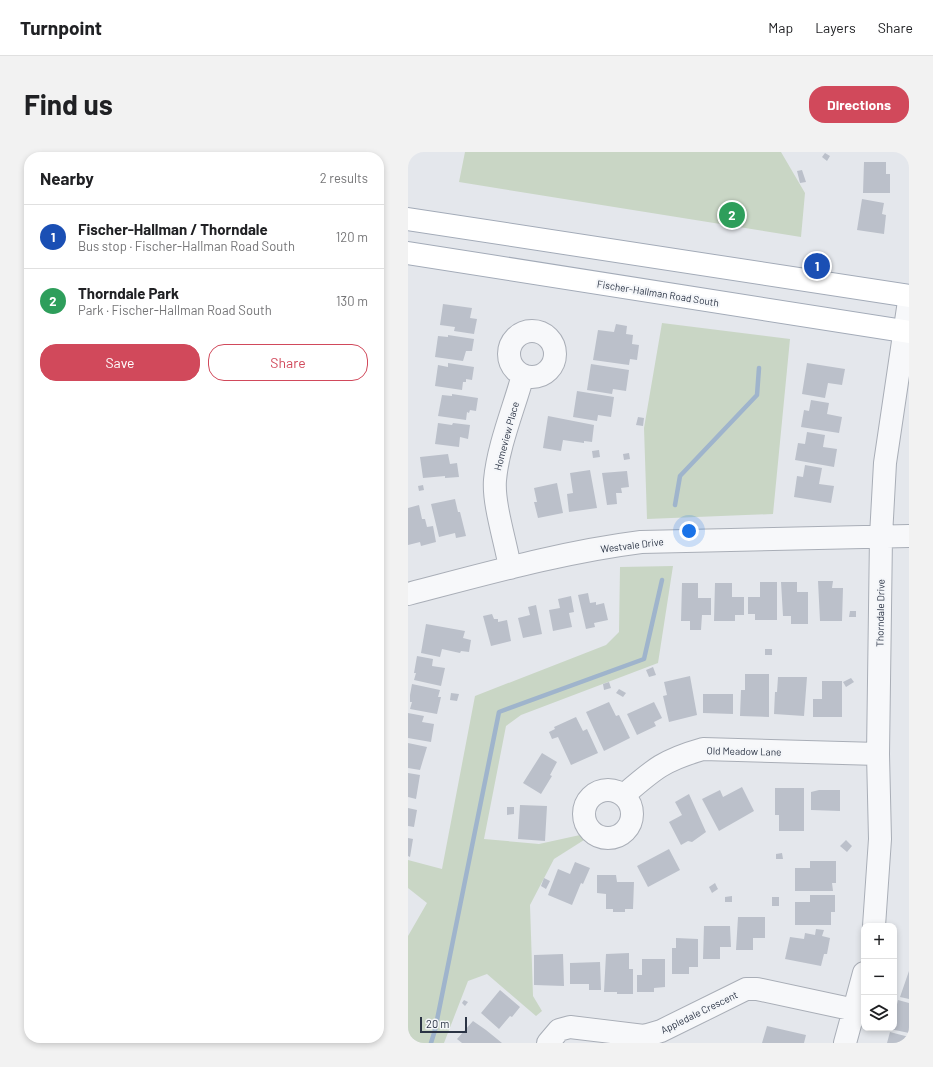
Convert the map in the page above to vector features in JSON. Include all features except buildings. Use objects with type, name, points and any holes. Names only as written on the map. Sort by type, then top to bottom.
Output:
[{"type":"main road","points":[[408,219],[909,296]]},
{"type":"main road","name":"Fischer-Hallman Road South","points":[[408,253],[906,332]]},
{"type":"street","name":"Thorndale Drive","points":[[874,923],[880,839],[878,754],[881,536],[885,464],[906,332],[909,301]]},
{"type":"street","name":"Homeview Place","points":[[510,568],[497,504],[495,481],[499,457],[523,375]]},
{"type":"street","name":"Westvale Drive","points":[[408,594],[510,568],[610,546],[641,542],[909,536]]},
{"type":"street","name":"Old Meadow Lane","points":[[624,795],[654,768],[678,756],[703,749],[878,754]]},
{"type":"street","points":[[845,1043],[861,985]]},
{"type":"street","name":"Appledale Crescent","points":[[548,1043],[559,1030],[570,1027],[644,1036],[661,1031],[746,989],[757,989],[855,1010]]},
{"type":"green space","points":[[465,152],[781,152],[805,193],[801,237],[459,182]]},
{"type":"green space","points":[[662,323],[790,339],[773,514],[647,519],[644,428]]},
{"type":"green space","points":[[673,566],[658,663],[521,715],[506,726],[484,839],[539,844],[580,835],[584,840],[554,859],[530,905],[533,996],[542,1011],[536,1016],[487,974],[468,981],[444,1043],[408,1043],[408,936],[427,903],[408,888],[408,860],[442,869],[475,696],[606,645],[619,632],[620,567]]},
{"type":"waterway","points":[[675,505],[680,476],[757,395],[759,368]]},
{"type":"waterway","points":[[431,1043],[435,1030],[499,712],[644,659],[662,580]]},
{"type":"place","name":"Thorndale Park","points":[[732,215]]},
{"type":"place","name":"Fischer-Hallman / Thorndale","points":[[817,266]]}]
